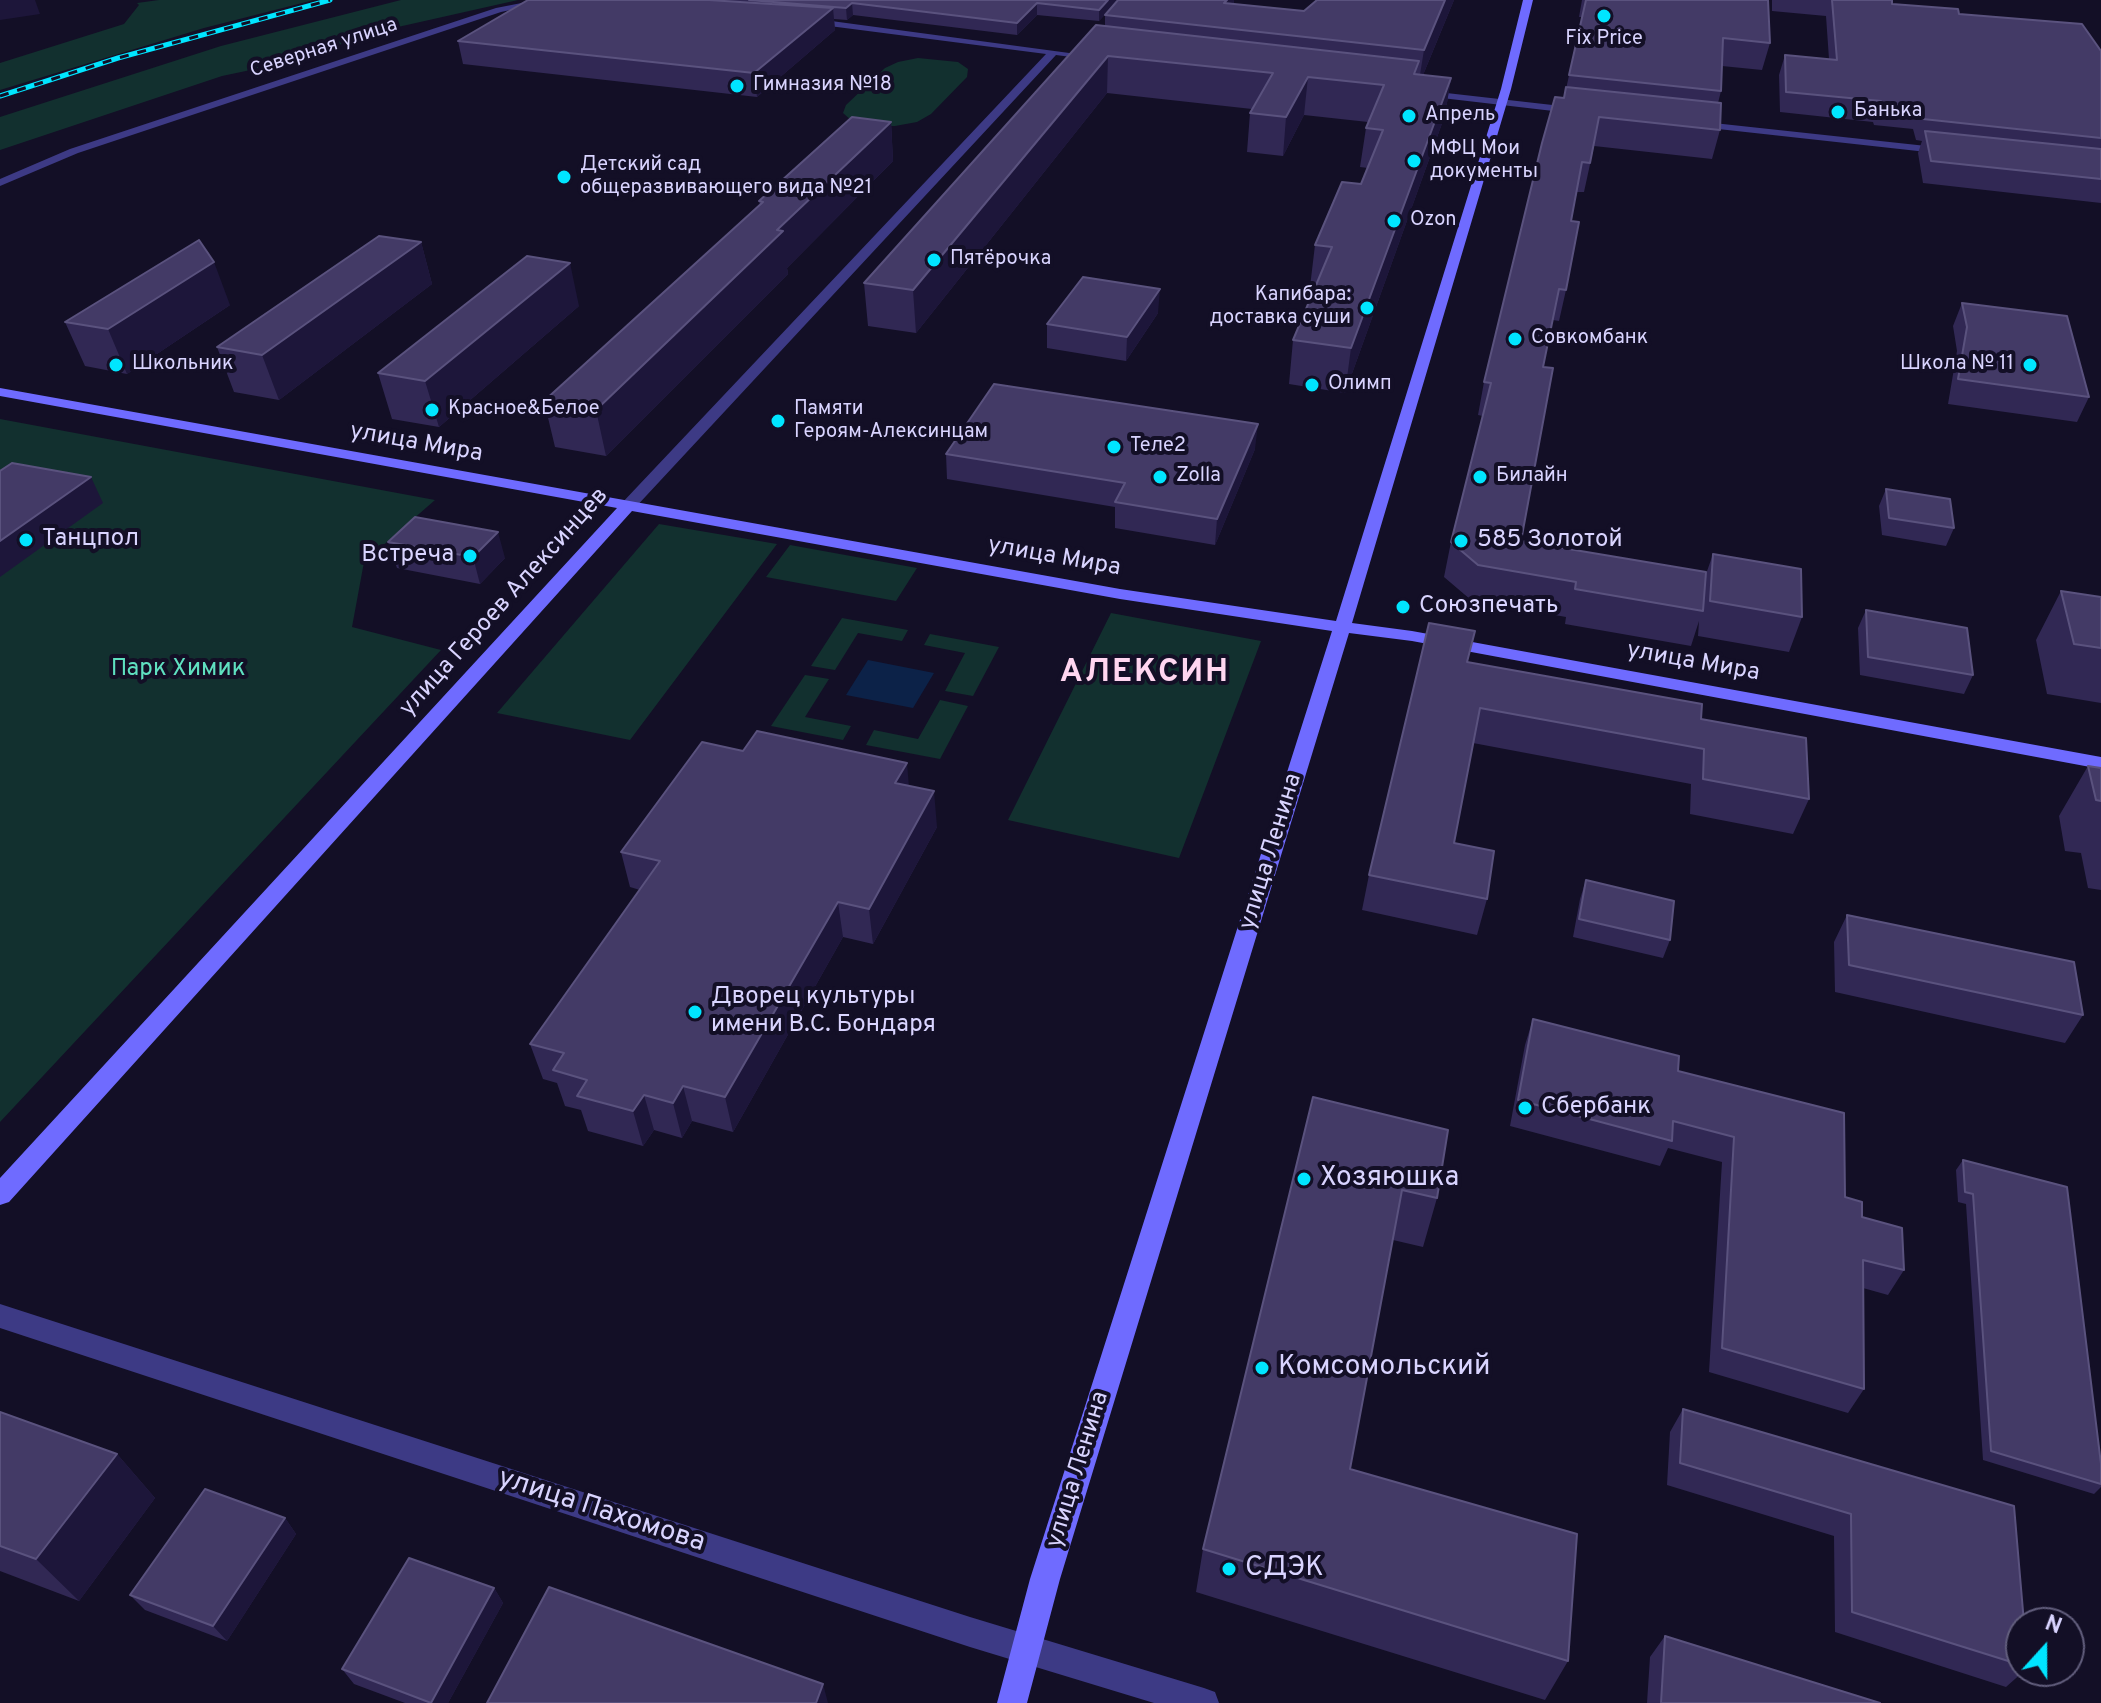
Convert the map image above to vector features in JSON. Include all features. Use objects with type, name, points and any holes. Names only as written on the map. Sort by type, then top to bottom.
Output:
[{"type":"street","name":"Северная улица","points":[[0,183],[74,151],[499,10],[557,0]]},
{"type":"street","name":"улица Ленина","points":[[1012,1703],[1045,1579],[1343,625],[1501,103],[1528,0]]},
{"type":"street","points":[[796,20],[1111,58]]},
{"type":"street","name":"улица Героев Алексинцев","points":[[0,1195],[627,507],[1053,52]]},
{"type":"street","points":[[1415,93],[1590,112]]},
{"type":"street","points":[[1684,123],[1960,152]]},
{"type":"street","name":"улица Мира","points":[[0,392],[627,507],[1120,594],[1298,622],[1343,625],[2101,763]]},
{"type":"street","name":"улица Пахомова","points":[[0,1316],[1204,1703]]},
{"type":"green space","points":[[159,0],[314,0],[204,28],[0,90],[0,63],[124,24],[139,5],[137,3]]},
{"type":"green space","points":[[401,0],[518,0],[389,29],[279,64],[222,76],[0,150],[0,117],[221,46]]},
{"type":"green space","points":[[918,58],[958,62],[968,69],[967,77],[931,114],[917,122],[872,126],[852,121],[843,113],[846,105],[885,68]]},
{"type":"green space","name":"Парк Химик","points":[[0,419],[435,500],[364,562],[352,627],[441,650],[0,1122]]},
{"type":"green space","points":[[659,524],[777,544],[630,740],[497,713]]},
{"type":"green space","points":[[790,545],[917,568],[896,601],[766,577]]},
{"type":"green space","points":[[1111,613],[1261,641],[1179,858],[1008,820]]},
{"type":"green space","points":[[842,618],[908,630],[902,641],[858,633],[835,670],[811,666]]},
{"type":"green space","points":[[930,634],[999,647],[973,696],[945,691],[965,653],[924,645]]},
{"type":"green space","points":[[805,675],[829,679],[805,717],[851,726],[843,740],[771,726]]},
{"type":"green space","points":[[940,700],[968,706],[940,759],[866,745],[874,730],[918,739]]},
{"type":"water","points":[[868,660],[934,673],[913,708],[846,695]]},
{"type":"building","points":[[528,0],[709,0],[833,8],[754,73],[458,41]]},
{"type":"building","points":[[749,0],[1108,0],[1099,10],[1037,3],[1017,23],[852,3],[846,8]]},
{"type":"building","points":[[1118,0],[1227,0],[1224,3],[1304,11],[1317,0],[1445,0],[1424,50],[1105,15]]},
{"type":"building","points":[[1586,0],[1768,0],[1770,43],[1723,38],[1721,91],[1569,75]]},
{"type":"building","points":[[1832,0],[1892,0],[1892,4],[1958,9],[1959,14],[2082,24],[2101,51],[2101,138],[1923,119],[1921,108],[1786,92],[1785,55],[1837,60]]},
{"type":"building","points":[[1096,25],[1419,61],[1414,74],[1451,78],[1351,348],[1293,340],[1332,247],[1315,245],[1342,182],[1361,184],[1383,130],[1366,128],[1384,85],[1308,77],[1286,117],[1250,113],[1273,73],[1108,56],[913,290],[864,283]]},
{"type":"building","points":[[1566,87],[1721,103],[1720,130],[1599,117],[1590,163],[1582,162],[1571,221],[1579,222],[1566,290],[1559,289],[1543,367],[1553,368],[1521,541],[1706,572],[1703,611],[1575,589],[1576,582],[1478,565],[1451,542],[1491,383],[1484,382],[1542,143],[1555,97],[1564,98]]},
{"type":"building","points":[[852,117],[891,122],[777,230],[783,231],[596,410],[544,401],[763,202],[759,201]]},
{"type":"building","points":[[1925,131],[2101,149],[2101,179],[1931,161]]},
{"type":"building","points":[[379,236],[421,242],[262,355],[217,347]]},
{"type":"building","points":[[199,240],[214,262],[108,329],[65,322]]},
{"type":"building","points":[[527,256],[570,263],[425,381],[378,373]]},
{"type":"building","points":[[1083,277],[1160,289],[1127,337],[1047,324]]},
{"type":"building","points":[[1962,303],[2067,316],[2089,397],[1958,379],[1967,327]]},
{"type":"building","points":[[994,384],[1258,424],[1217,519],[1115,502],[1125,483],[946,454]]},
{"type":"building","points":[[12,463],[91,477],[0,541],[0,471]]},
{"type":"building","points":[[1886,489],[1950,499],[1954,528],[1889,518]]},
{"type":"building","points":[[415,517],[498,532],[473,557],[388,542]]},
{"type":"building","points":[[1713,554],[1801,569],[1802,617],[1710,601]]},
{"type":"building","points":[[2061,591],[2101,597],[2101,648],[2074,644]]},
{"type":"building","points":[[1866,610],[1967,628],[1973,675],[1868,657]]},
{"type":"building","points":[[1429,623],[1475,631],[1467,662],[1702,704],[1701,719],[1806,738],[1809,799],[1703,779],[1704,749],[1480,708],[1454,843],[1494,851],[1487,899],[1369,875]]},
{"type":"building","name":"Дворец культуры имени В.С. Бондаря","points":[[757,731],[907,763],[895,783],[934,791],[869,909],[838,902],[725,1097],[683,1086],[673,1103],[644,1095],[633,1111],[577,1096],[587,1080],[553,1070],[564,1053],[530,1044],[660,861],[621,852],[702,742],[743,751]]},
{"type":"building","points":[[2088,766],[2101,768],[2101,801],[2096,800]]},
{"type":"building","points":[[1586,880],[1674,901],[1670,940],[1579,919]]},
{"type":"building","points":[[1847,915],[2074,962],[2083,1015],[1849,965]]},
{"type":"building","points":[[1533,1019],[1679,1056],[1678,1071],[1844,1113],[1845,1197],[1862,1202],[1862,1217],[1902,1228],[1904,1270],[1863,1260],[1864,1389],[1722,1348],[1734,1137],[1673,1121],[1672,1141],[1518,1100]]},
{"type":"building","points":[[1313,1097],[1448,1130],[1437,1198],[1402,1190],[1350,1469],[1577,1534],[1568,1661],[1203,1549]]},
{"type":"building","points":[[1963,1160],[2067,1187],[2101,1484],[1991,1451],[1973,1194],[1965,1192]]},
{"type":"building","points":[[1683,1409],[2014,1506],[2023,1607],[2005,1607],[2005,1660],[1852,1612],[1851,1514],[1680,1463]]},
{"type":"building","points":[[0,1412],[117,1454],[36,1559],[0,1546]]},
{"type":"building","points":[[205,1489],[285,1518],[213,1626],[130,1595]]},
{"type":"building","points":[[409,1558],[494,1588],[431,1703],[342,1669]]},
{"type":"building","points":[[549,1587],[823,1684],[816,1703],[487,1703]]},
{"type":"building","points":[[1665,1636],[1880,1703],[1661,1703]]},
{"type":"railway","points":[[0,96],[118,58],[330,0]]},
{"type":"place","name":"Fix Price","points":[[1604,16]]},
{"type":"place","name":"Гимназия №18","points":[[737,86]]},
{"type":"place","name":"Банька","points":[[1838,112]]},
{"type":"place","name":"Апрель","points":[[1409,116]]},
{"type":"place","name":"МФЦ Мои документы","points":[[1414,161]]},
{"type":"place","name":"Детский сад общеразвивающего вида №21","points":[[564,177]]},
{"type":"place","name":"Ozon","points":[[1394,221]]},
{"type":"place","name":"Пятёрочка","points":[[934,260]]},
{"type":"place","name":"Капибара: доставка суши","points":[[1367,308]]},
{"type":"place","name":"Совкомбанк","points":[[1515,339]]},
{"type":"place","name":"Школьник","points":[[116,365]]},
{"type":"place","name":"Школа № 11","points":[[2030,365]]},
{"type":"place","name":"Олимп","points":[[1312,385]]},
{"type":"place","name":"Красное&Белое","points":[[432,410]]},
{"type":"place","name":"Памяти Героям-Алексинцам","points":[[778,421]]},
{"type":"place","name":"Теле2","points":[[1114,447]]},
{"type":"place","name":"Zolla","points":[[1160,477]]},
{"type":"place","name":"Билайн","points":[[1480,477]]},
{"type":"place","name":"Танцпол","points":[[26,540]]},
{"type":"place","name":"585 Золотой","points":[[1461,541]]},
{"type":"place","name":"Встреча","points":[[470,556]]},
{"type":"place","name":"Союзпечать","points":[[1403,607]]},
{"type":"place","name":"Дворец культуры имени В.С. Бондаря","points":[[695,1012]]},
{"type":"place","name":"Сбербанк","points":[[1525,1108]]},
{"type":"place","name":"Хозяюшка","points":[[1304,1179]]},
{"type":"place","name":"Комсомольский","points":[[1262,1368]]},
{"type":"place","name":"СДЭК","points":[[1229,1569]]},
{"type":"district","name":"АЛЕКСИН","points":[[1145,675]]}]
